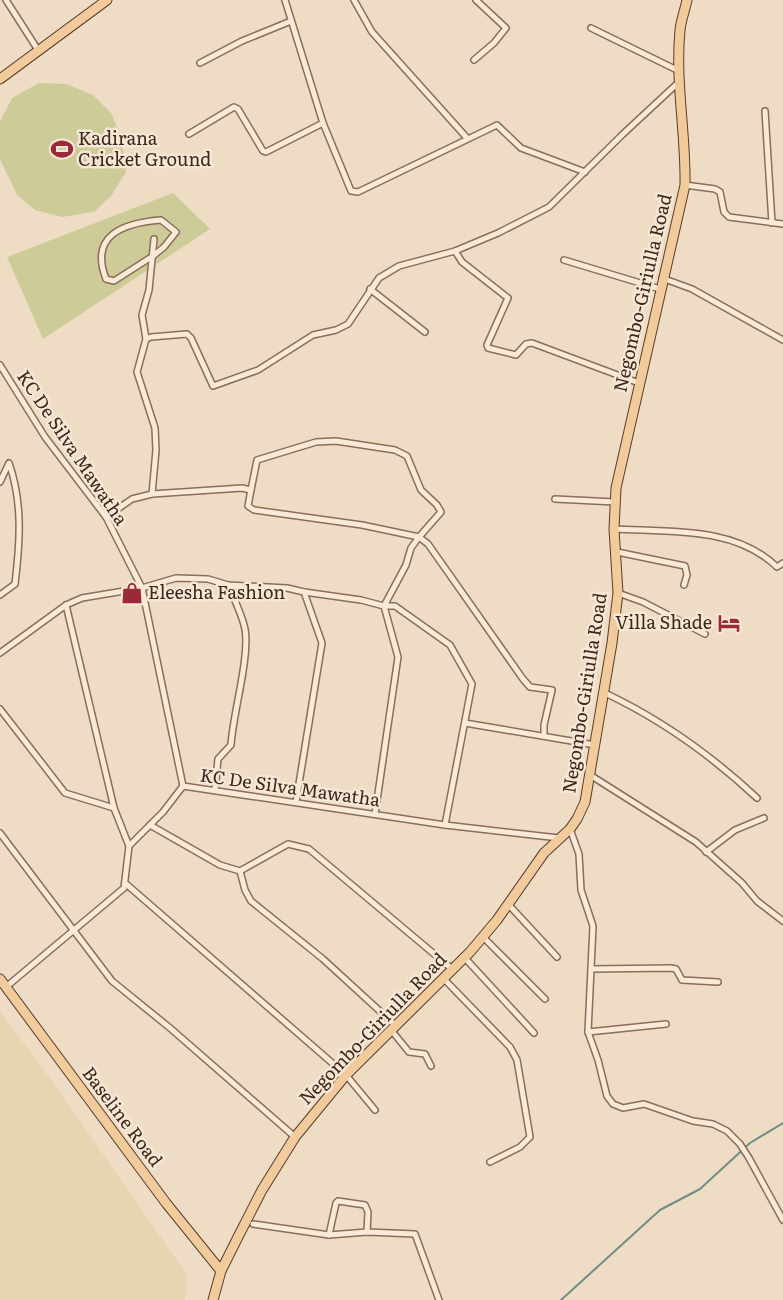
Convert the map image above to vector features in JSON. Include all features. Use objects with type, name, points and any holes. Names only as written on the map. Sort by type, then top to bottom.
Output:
[{"type":"main road","points":[[0,79],[108,0]]},
{"type":"main road","name":"Negombo-Giriulla Road","points":[[213,1300],[221,1271],[262,1190],[294,1137],[346,1075],[483,937],[544,853],[570,828],[585,802],[605,693],[618,593],[617,552],[614,529],[616,488],[684,185],[685,152],[680,82],[680,29],[687,0]]},
{"type":"main road","name":"Baseline Road","points":[[3,983],[166,1203],[221,1271]]},
{"type":"street","points":[[6,0],[38,50]]},
{"type":"street","points":[[285,0],[323,123],[351,191],[358,192],[466,138],[497,125],[521,148],[585,172]]},
{"type":"street","points":[[354,0],[372,32],[466,138]]},
{"type":"street","points":[[474,60],[494,43],[506,28],[476,0]]},
{"type":"street","points":[[200,63],[242,41],[291,21]]},
{"type":"street","points":[[591,28],[680,72]]},
{"type":"street","points":[[146,339],[151,336],[187,334],[191,338],[213,386],[258,370],[313,335],[336,330],[348,324],[379,278],[399,266],[455,251],[498,233],[549,207],[680,82]]},
{"type":"street","points":[[189,134],[234,107],[238,109],[261,148],[266,152],[323,123]]},
{"type":"street","points":[[765,111],[772,223]]},
{"type":"street","points":[[684,185],[715,189],[720,192],[724,212],[728,217],[783,224]]},
{"type":"street","points":[[161,220],[176,232],[164,247],[153,256],[114,281],[106,279],[102,267],[102,245],[106,238],[131,225],[161,220]]},
{"type":"street","points":[[152,494],[156,450],[155,428],[153,416],[137,372],[146,339],[142,316],[149,290],[154,239]]},
{"type":"street","points":[[455,251],[462,262],[508,298],[487,345],[488,348],[516,355],[526,344],[532,343],[640,383]]},
{"type":"street","points":[[564,260],[660,289]]},
{"type":"street","points":[[662,278],[692,289],[783,340]]},
{"type":"street","points":[[370,289],[425,332]]},
{"type":"street","name":"KC De Silva Mawatha","points":[[0,365],[50,444],[106,517],[142,588],[183,786],[445,825],[560,838]]},
{"type":"street","points":[[375,814],[398,657],[384,606],[406,565],[411,548],[420,537],[441,512],[437,505],[420,490],[407,456],[395,450],[336,441],[316,442],[256,460],[248,506],[254,510],[397,531],[420,537],[428,544],[523,679],[530,687],[552,690],[544,725],[544,736]]},
{"type":"street","points":[[0,482],[9,463],[18,488],[20,545],[15,584],[0,595]]},
{"type":"street","points":[[106,517],[132,499],[152,494],[242,488],[251,490]]},
{"type":"street","points":[[555,499],[616,502]]},
{"type":"street","points":[[614,529],[720,536],[766,556],[777,567],[783,563]]},
{"type":"street","points":[[617,552],[686,566],[687,575],[684,585]]},
{"type":"street","points":[[0,653],[66,605],[101,594],[142,588],[176,578],[208,580],[228,585],[287,588],[361,600],[384,606],[395,606],[450,645],[472,684],[445,825]]},
{"type":"street","points":[[215,790],[218,759],[231,745],[232,721],[245,652],[245,629],[228,585]]},
{"type":"street","points":[[296,802],[322,643],[304,592]]},
{"type":"street","points":[[618,593],[643,602],[705,634]]},
{"type":"street","points":[[3,983],[74,930],[124,888],[125,883],[129,846],[114,808],[66,605]]},
{"type":"street","points":[[605,693],[680,735],[724,768],[757,798]]},
{"type":"street","points":[[0,709],[65,793],[114,808]]},
{"type":"street","points":[[465,723],[595,745]]},
{"type":"street","points":[[590,775],[616,794],[696,842],[742,883],[757,901],[783,921]]},
{"type":"street","points":[[129,846],[163,812],[183,786]]},
{"type":"street","points":[[706,852],[735,830],[764,818]]},
{"type":"street","points":[[150,825],[220,865],[240,871],[288,844],[310,849],[452,969]]},
{"type":"street","points":[[570,828],[580,854],[580,890],[593,926],[588,1032],[598,1060],[607,1096],[613,1104],[623,1108],[644,1104],[693,1121],[713,1124],[727,1131],[740,1144],[749,1158],[783,1220]]},
{"type":"street","points":[[0,834],[112,981],[170,1028],[294,1137]]},
{"type":"street","points":[[240,871],[245,890],[252,901],[323,959],[393,1027],[409,1052],[425,1054],[431,1066]]},
{"type":"street","points":[[125,883],[346,1075],[375,1110]]},
{"type":"street","points":[[508,904],[557,957]]},
{"type":"street","points":[[483,937],[545,999]]},
{"type":"street","points":[[464,957],[534,1033]]},
{"type":"street","points":[[591,969],[671,968],[676,969],[682,980],[718,982]]},
{"type":"street","points":[[443,978],[510,1047],[517,1060],[530,1137],[520,1147],[490,1162]]},
{"type":"street","points":[[588,1032],[666,1024]]},
{"type":"street","points":[[329,1235],[338,1201],[365,1205],[368,1212],[367,1232]]},
{"type":"street","points":[[253,1224],[329,1235],[367,1232],[415,1234],[439,1300]]},
{"type":"shaded area","name":"Kadirana Cricket Ground","points":[[39,83],[67,84],[93,95],[111,113],[122,139],[126,172],[111,196],[94,212],[62,217],[35,210],[17,195],[0,159],[0,122],[12,98]]},
{"type":"shaded area","points":[[173,193],[210,229],[43,339],[7,257]]},
{"type":"shaded area","points":[[0,1012],[52,1081],[187,1275],[185,1300],[0,1300]]},
{"type":"waterway","points":[[561,1300],[660,1210],[700,1189],[750,1143],[783,1123]]},
{"type":"place","name":"Kadirana Cricket Ground","points":[[62,149]]},
{"type":"place","name":"Eleesha Fashion","points":[[132,593]]},
{"type":"place","name":"Villa Shade","points":[[729,623]]}]
